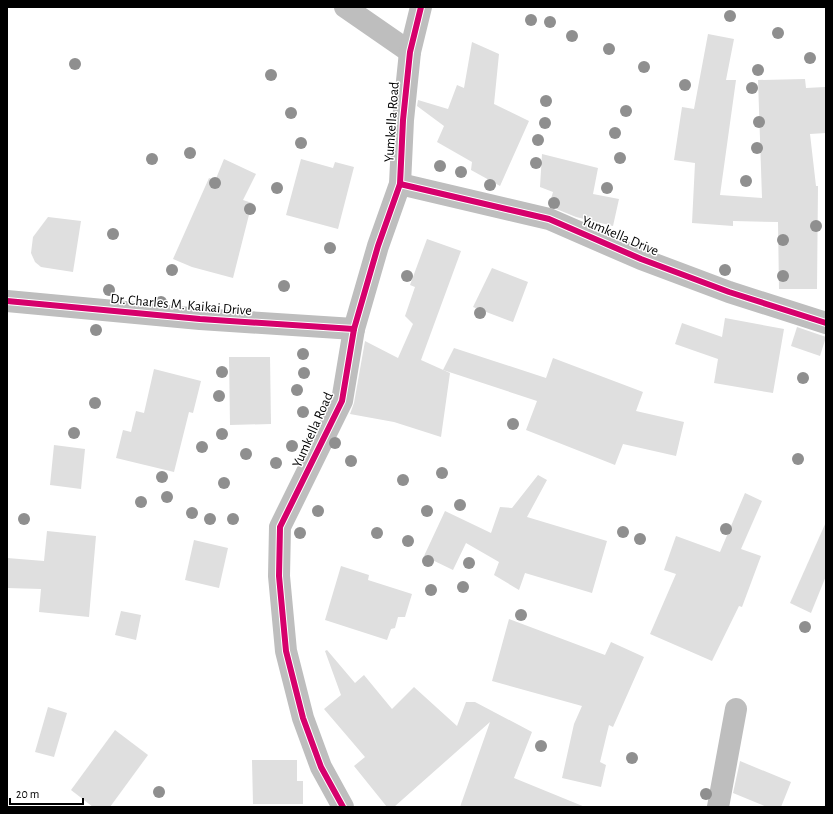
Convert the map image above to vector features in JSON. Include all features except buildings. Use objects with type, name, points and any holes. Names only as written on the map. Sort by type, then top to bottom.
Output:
[{"type":"street","points":[[345,7],[410,52]]},
{"type":"street","name":"Yumkella Road","points":[[343,807],[320,767],[304,718],[286,651],[279,576],[280,527],[342,402],[354,329],[378,246],[400,184],[403,120],[410,52],[421,7]]},
{"type":"street","name":"Yumkella Drive","points":[[400,184],[549,219],[641,259],[729,292],[826,323]]},
{"type":"street","name":"Dr. Charles M. Kaikai Drive","points":[[7,301],[200,319],[354,329]]},
{"type":"street","points":[[718,807],[736,710]]},
{"type":"cycle path","points":[[343,807],[321,767],[303,718],[286,651],[279,576],[280,527],[342,401],[354,329],[378,246],[400,184],[403,120],[410,52],[421,7]]},
{"type":"cycle path","points":[[400,184],[549,219],[641,259],[729,292],[826,323]]},
{"type":"cycle path","points":[[7,301],[200,319],[354,329]]}]
